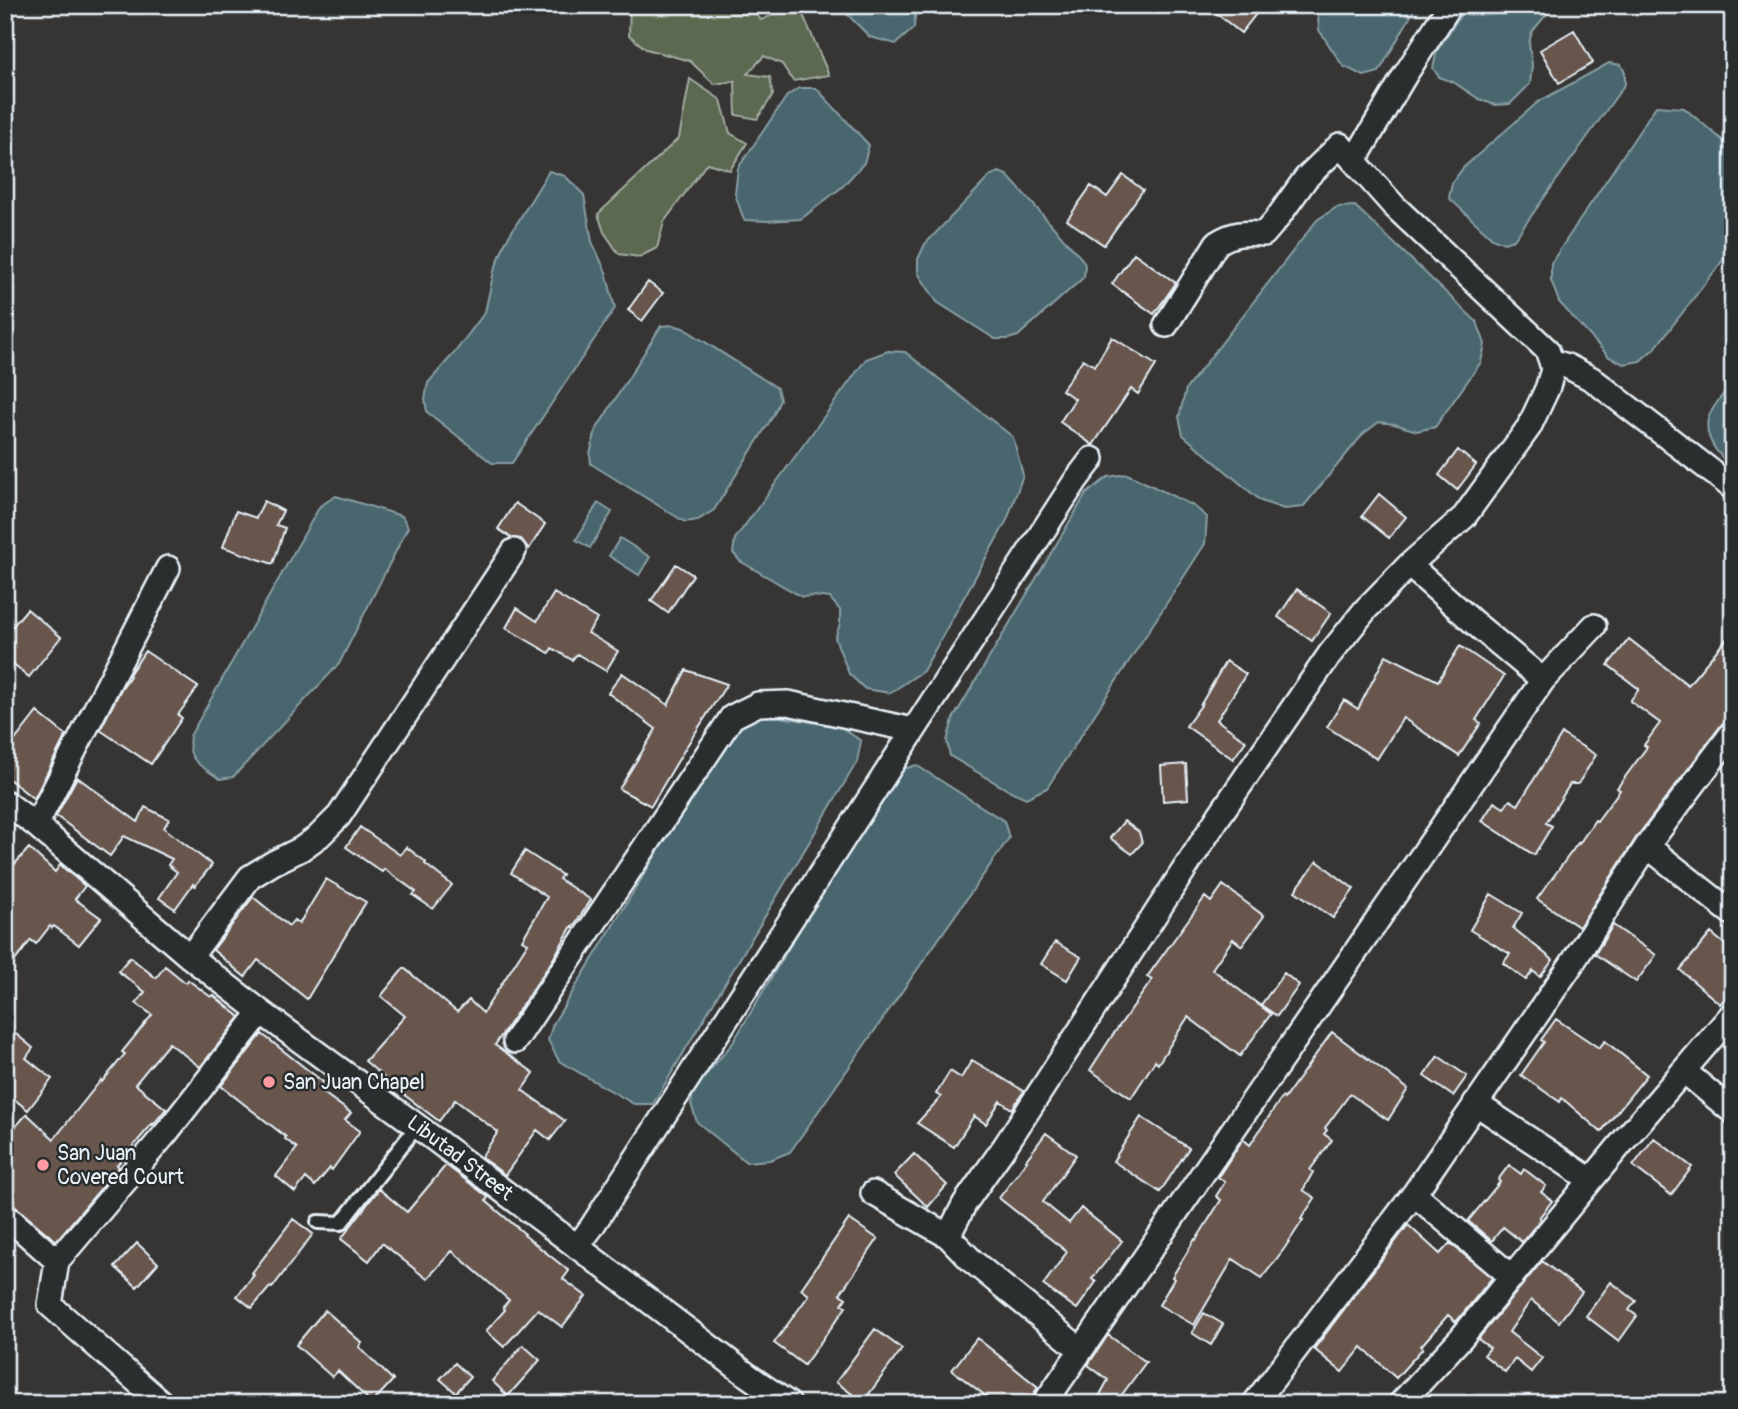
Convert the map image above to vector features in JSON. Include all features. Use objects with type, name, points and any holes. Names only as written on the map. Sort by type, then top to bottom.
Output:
[{"type":"street","points":[[1354,161],[1450,5]]},
{"type":"street","points":[[948,1236],[965,1203],[1235,793],[1330,654],[1366,609],[1409,565],[1464,517],[1529,427],[1553,370],[1547,350],[1533,335],[1394,206],[1340,145],[1306,178],[1264,234],[1239,233],[1217,243],[1166,325]]},
{"type":"street","points":[[1551,361],[1592,379],[1733,488]]},
{"type":"street","points":[[577,1247],[1092,459]]},
{"type":"street","points":[[190,957],[250,877],[301,849],[339,816],[514,551]]},
{"type":"street","points":[[1409,565],[1543,680]]},
{"type":"street","points":[[36,825],[168,568]]},
{"type":"street","points":[[1044,1404],[1543,680],[1594,626]]},
{"type":"street","points":[[515,1041],[732,717],[758,704],[788,703],[913,730]]},
{"type":"street","points":[[1254,1404],[1414,1194],[1571,965],[1647,846],[1733,732]]},
{"type":"street","name":"Libutad Street","points":[[5,802],[36,825],[190,957],[261,1012],[789,1404]]},
{"type":"street","points":[[1647,846],[1733,914]]},
{"type":"street","points":[[163,1404],[50,1305],[57,1261],[166,1133],[261,1012]]},
{"type":"street","points":[[1400,1404],[1461,1338],[1733,1013]]},
{"type":"street","points":[[1684,1070],[1733,1112]]},
{"type":"street","points":[[1475,1103],[1591,1180]]},
{"type":"street","points":[[873,1193],[948,1236],[972,1261],[1081,1350]]},
{"type":"street","points":[[1414,1194],[1512,1277]]},
{"type":"street","points":[[5,1229],[12,1221],[57,1261]]},
{"type":"lane","points":[[318,1222],[341,1223],[417,1126]]},
{"type":"green space","points":[[630,5],[750,5],[761,20],[771,16],[782,5],[788,5],[801,10],[829,75],[793,81],[782,64],[764,56],[747,74],[770,77],[773,95],[757,119],[736,115],[735,81],[714,84],[690,61],[646,49],[629,35]]},
{"type":"green space","points":[[690,79],[721,100],[730,133],[747,143],[730,170],[707,163],[664,222],[657,248],[639,257],[619,254],[604,232],[598,214],[679,138]]},
{"type":"water","points":[[838,5],[916,5],[914,28],[896,44],[870,37]]},
{"type":"water","points":[[1321,5],[1417,5],[1379,72],[1364,76],[1343,66],[1319,30]]},
{"type":"water","points":[[1467,5],[1554,5],[1532,32],[1529,43],[1532,65],[1530,84],[1510,104],[1495,105],[1479,99],[1453,82],[1439,77],[1433,68],[1437,51]]},
{"type":"water","points":[[1609,63],[1621,65],[1625,72],[1625,84],[1514,240],[1504,243],[1492,238],[1449,198],[1452,183],[1463,168],[1538,102]]},
{"type":"water","points":[[799,88],[816,88],[869,145],[864,163],[842,187],[801,219],[744,220],[735,194],[738,168],[787,96]]},
{"type":"water","points":[[1656,106],[1684,108],[1733,149],[1733,247],[1656,347],[1640,361],[1624,364],[1609,357],[1559,302],[1551,280],[1551,263]]},
{"type":"water","points":[[549,171],[565,176],[584,195],[592,242],[606,272],[615,308],[512,463],[492,463],[427,412],[425,399],[428,383],[485,312],[494,271],[506,241]]},
{"type":"water","points":[[999,172],[1007,175],[1085,265],[1084,277],[1018,336],[1008,339],[995,339],[937,302],[918,273],[918,259],[925,244],[991,175]]},
{"type":"water","points":[[1355,206],[1477,322],[1485,344],[1481,362],[1435,427],[1417,431],[1379,422],[1363,434],[1303,507],[1284,509],[1261,501],[1183,435],[1179,417],[1186,389],[1317,220],[1337,207]]},
{"type":"water","points":[[661,326],[683,328],[777,388],[780,400],[773,416],[714,510],[698,520],[685,522],[591,464],[590,454],[596,430]]},
{"type":"water","points":[[888,351],[905,352],[1013,437],[1023,475],[1007,520],[923,671],[890,693],[865,689],[849,674],[835,638],[840,624],[840,610],[830,598],[802,597],[740,561],[733,553],[735,539],[866,359]]},
{"type":"water","points":[[1733,383],[1733,466],[1713,446],[1707,426],[1712,411]]},
{"type":"water","points":[[1127,474],[1194,506],[1207,517],[1205,544],[1047,788],[1026,798],[950,756],[947,741],[953,719],[1086,494],[1108,477]]},
{"type":"water","points":[[336,496],[402,516],[408,527],[339,664],[233,777],[220,779],[193,758],[189,745],[190,736],[320,506]]},
{"type":"water","points":[[598,503],[612,512],[590,548],[576,540]]},
{"type":"water","points":[[620,538],[650,557],[639,575],[609,556]]},
{"type":"water","points":[[756,713],[841,727],[861,741],[857,762],[653,1104],[634,1104],[559,1061],[548,1040],[553,1024],[732,730]]},
{"type":"water","points":[[916,765],[1004,821],[1009,838],[790,1152],[770,1160],[746,1162],[697,1122],[691,1104],[694,1089],[732,1044],[892,773]]},
{"type":"building","points":[[1206,5],[1263,5],[1241,33]]},
{"type":"building","points":[[1574,30],[1593,63],[1559,83],[1540,50]]},
{"type":"building","points":[[1123,175],[1143,190],[1104,245],[1067,220],[1091,186],[1107,197]]},
{"type":"building","points":[[1134,253],[1176,283],[1154,314],[1112,284]]},
{"type":"building","points":[[648,282],[663,293],[642,321],[628,310]]},
{"type":"building","points":[[1112,337],[1156,365],[1138,394],[1131,389],[1093,445],[1060,422],[1075,399],[1062,390],[1083,359],[1095,366]]},
{"type":"building","points":[[1458,450],[1476,465],[1457,490],[1439,475]]},
{"type":"building","points":[[1379,494],[1406,517],[1389,538],[1362,516]]},
{"type":"building","points":[[264,501],[283,511],[276,525],[285,528],[273,564],[223,547],[236,511],[256,518]]},
{"type":"building","points":[[515,503],[545,524],[529,549],[521,539],[512,538],[498,529]]},
{"type":"building","points":[[676,564],[693,575],[668,613],[651,601]]},
{"type":"building","points":[[1297,589],[1331,613],[1312,641],[1278,617]]},
{"type":"building","points":[[554,593],[597,619],[588,633],[618,651],[606,671],[577,654],[572,660],[552,648],[549,653],[506,628],[517,608],[537,621]]},
{"type":"building","points":[[27,609],[61,637],[29,677],[5,657],[5,635]]},
{"type":"building","points":[[1733,631],[1733,715],[1722,724],[1636,838],[1579,927],[1537,899],[1620,790],[1617,788],[1647,747],[1644,745],[1660,723],[1630,701],[1639,689],[1608,665],[1629,639],[1688,685]]},
{"type":"building","points":[[1460,646],[1504,676],[1476,720],[1481,723],[1459,756],[1403,718],[1377,759],[1327,727],[1344,700],[1358,709],[1386,655],[1438,681]]},
{"type":"building","points":[[145,651],[198,687],[178,715],[182,718],[151,764],[100,730],[130,673]]},
{"type":"building","points":[[1226,661],[1246,674],[1217,720],[1246,741],[1233,759],[1186,726]]},
{"type":"building","points":[[686,670],[727,684],[651,806],[619,789],[656,729],[608,693],[622,673],[668,705]]},
{"type":"building","points":[[37,712],[66,735],[34,799],[5,776],[5,753]]},
{"type":"building","points":[[1562,734],[1596,755],[1578,784],[1570,784],[1546,823],[1552,826],[1534,855],[1482,821],[1494,802],[1504,808],[1510,800],[1518,805]]},
{"type":"building","points":[[1186,764],[1188,799],[1163,801],[1161,766]]},
{"type":"building","points":[[77,777],[138,822],[145,807],[169,819],[164,828],[212,865],[195,886],[193,884],[175,909],[159,898],[177,872],[168,865],[172,859],[124,836],[110,856],[56,816]]},
{"type":"building","points":[[1124,821],[1139,832],[1142,843],[1132,854],[1110,838]]},
{"type":"building","points":[[360,827],[400,855],[406,847],[452,885],[433,909],[413,895],[416,892],[384,869],[382,872],[346,847]]},
{"type":"building","points":[[29,848],[55,872],[60,865],[85,886],[75,899],[101,918],[79,945],[54,926],[50,926],[36,944],[31,940],[5,974],[5,875]]},
{"type":"building","points":[[525,851],[562,875],[559,879],[591,900],[495,1045],[534,1073],[522,1090],[565,1121],[550,1140],[537,1130],[505,1175],[481,1157],[498,1132],[455,1100],[439,1121],[365,1061],[405,1016],[381,996],[404,968],[457,1012],[469,1000],[483,1013],[528,943],[522,940],[547,897],[511,873]]},
{"type":"building","points":[[1317,861],[1354,889],[1333,918],[1295,891]]},
{"type":"building","points":[[326,879],[366,902],[307,999],[258,960],[245,977],[213,950],[253,897],[289,926],[294,920],[299,924]]},
{"type":"building","points":[[1223,885],[1264,916],[1242,946],[1233,939],[1212,969],[1271,1014],[1240,1056],[1188,1017],[1158,1064],[1155,1061],[1131,1098],[1090,1070],[1152,980],[1147,977],[1205,897],[1211,902]]},
{"type":"building","points":[[1491,894],[1522,913],[1513,928],[1553,960],[1540,977],[1533,971],[1526,980],[1503,963],[1510,954],[1470,930]]},
{"type":"building","points":[[1613,925],[1656,955],[1636,982],[1595,954]]},
{"type":"building","points":[[1711,933],[1733,951],[1733,990],[1720,1004],[1680,970]]},
{"type":"building","points":[[1055,942],[1081,957],[1067,980],[1041,964]]},
{"type":"building","points":[[130,957],[156,978],[165,966],[186,983],[188,980],[211,997],[213,995],[240,1017],[200,1067],[169,1043],[135,1084],[166,1109],[56,1241],[5,1198],[5,1138],[27,1114],[54,1139],[125,1054],[122,1052],[152,1015],[136,1003],[145,992],[118,971]]},
{"type":"building","points":[[1284,973],[1299,985],[1277,1016],[1261,1005]]},
{"type":"building","points":[[1556,1019],[1599,1048],[1605,1041],[1647,1075],[1601,1132],[1562,1098],[1560,1102],[1521,1075]]},
{"type":"building","points":[[5,1025],[33,1048],[26,1058],[52,1079],[28,1110],[5,1092]]},
{"type":"building","points":[[1332,1032],[1408,1089],[1388,1120],[1350,1094],[1325,1128],[1327,1130],[1324,1134],[1332,1140],[1310,1170],[1313,1172],[1303,1190],[1315,1198],[1284,1249],[1262,1278],[1233,1259],[1194,1325],[1159,1305],[1174,1279],[1172,1277],[1221,1200],[1216,1196],[1225,1182],[1218,1177],[1243,1139],[1250,1145],[1282,1097],[1284,1099]]},
{"type":"building","points":[[262,1034],[323,1082],[318,1089],[351,1113],[345,1120],[360,1131],[332,1170],[330,1168],[315,1186],[306,1178],[295,1192],[276,1176],[297,1148],[221,1086]]},
{"type":"building","points":[[1438,1056],[1467,1076],[1453,1096],[1424,1076]]},
{"type":"building","points":[[972,1060],[1024,1091],[1012,1109],[1000,1101],[986,1124],[974,1116],[954,1147],[917,1123],[941,1097],[936,1094],[950,1071],[961,1078]]},
{"type":"building","points":[[1141,1117],[1189,1148],[1160,1192],[1113,1161]]},
{"type":"building","points":[[1046,1133],[1076,1155],[1043,1202],[1069,1223],[1081,1208],[1122,1241],[1092,1279],[1096,1282],[1077,1309],[1043,1285],[1067,1252],[999,1198]]},
{"type":"building","points":[[1654,1138],[1692,1167],[1671,1195],[1633,1166]]},
{"type":"building","points":[[914,1154],[947,1185],[928,1207],[894,1175]]},
{"type":"building","points":[[446,1165],[488,1197],[486,1201],[569,1271],[563,1279],[586,1296],[562,1327],[538,1309],[504,1347],[486,1331],[505,1310],[503,1307],[509,1300],[452,1251],[427,1279],[382,1243],[369,1261],[341,1239],[379,1189],[407,1212]]},
{"type":"building","points":[[1509,1165],[1521,1174],[1524,1169],[1546,1186],[1541,1192],[1552,1201],[1522,1242],[1503,1227],[1492,1241],[1468,1221],[1500,1182],[1498,1180]]},
{"type":"building","points":[[293,1219],[313,1234],[272,1288],[270,1287],[252,1308],[237,1296]]},
{"type":"building","points":[[849,1219],[878,1239],[840,1294],[846,1298],[842,1304],[846,1307],[804,1365],[774,1343],[809,1295],[801,1289]]},
{"type":"building","points":[[1408,1225],[1440,1254],[1450,1243],[1492,1278],[1456,1322],[1448,1315],[1396,1378],[1362,1347],[1342,1372],[1314,1349]]},
{"type":"building","points":[[137,1243],[158,1263],[137,1287],[115,1267]]},
{"type":"building","points":[[1542,1261],[1582,1292],[1559,1322],[1531,1300],[1509,1332],[1542,1358],[1531,1372],[1515,1359],[1505,1372],[1484,1355],[1490,1348],[1478,1339]]},
{"type":"building","points":[[1611,1282],[1636,1301],[1629,1310],[1637,1316],[1619,1341],[1586,1316]]},
{"type":"building","points":[[325,1310],[362,1343],[359,1347],[393,1380],[372,1403],[338,1371],[332,1377],[296,1345]]},
{"type":"building","points":[[1204,1313],[1223,1324],[1211,1345],[1192,1333]]},
{"type":"building","points":[[875,1329],[902,1349],[863,1402],[836,1382]]},
{"type":"building","points":[[1108,1335],[1146,1362],[1115,1404],[1095,1404],[1108,1380],[1088,1365]]},
{"type":"building","points":[[977,1338],[1038,1387],[1030,1404],[996,1404],[952,1370]]},
{"type":"building","points":[[523,1345],[540,1360],[508,1396],[492,1381]]},
{"type":"building","points":[[455,1363],[470,1377],[456,1393],[440,1379]]},
{"type":"place","name":"San Juan Chapel","points":[[269,1082]]},
{"type":"place","name":"San Juan Covered Court","points":[[43,1165]]}]
